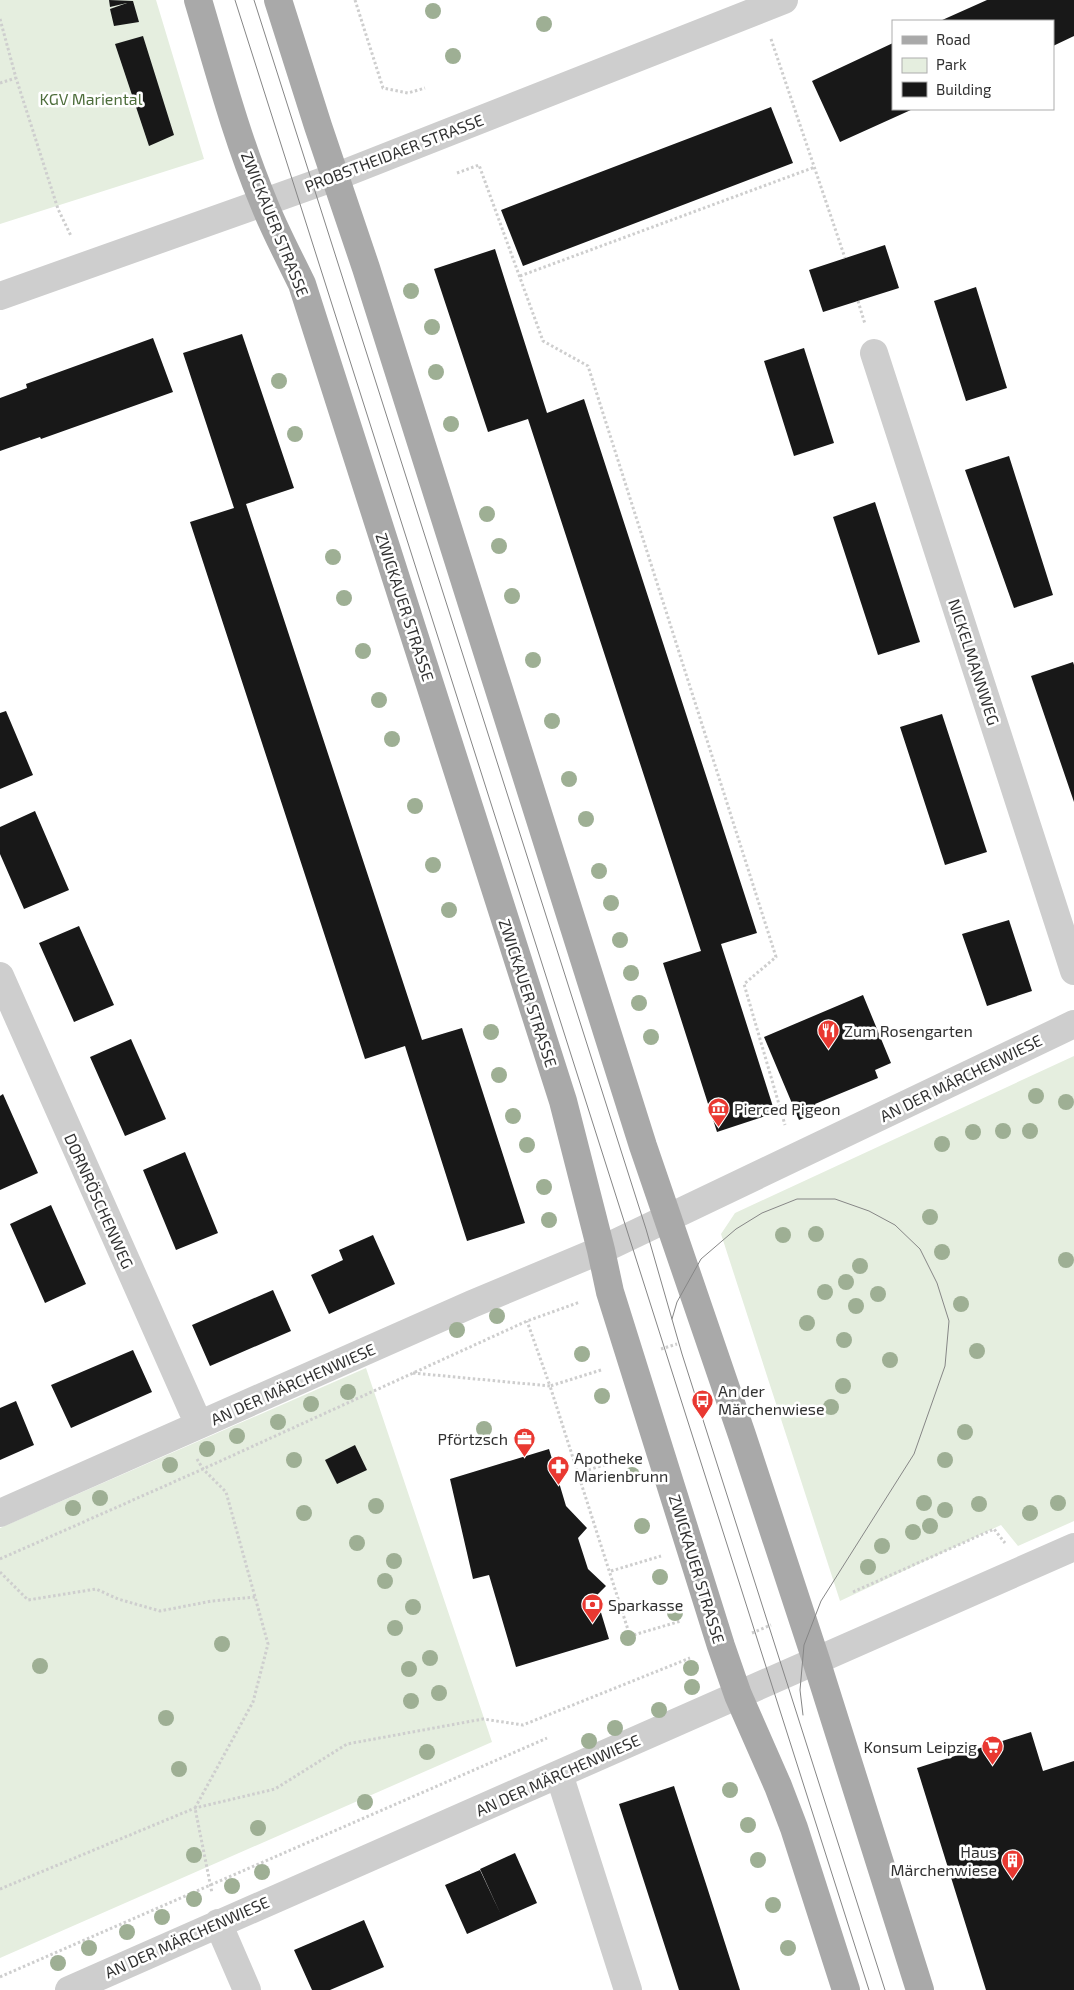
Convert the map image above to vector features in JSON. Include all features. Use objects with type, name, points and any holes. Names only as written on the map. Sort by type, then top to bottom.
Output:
[{"type":"main road","name":"ZWICKAUER STRASSE","points":[[198,0],[234,120],[263,201],[302,284],[563,1101],[602,1250],[610,1292],[710,1612],[738,1695],[778,1786],[794,1828],[846,1990]]},
{"type":"main road","points":[[278,0],[366,268],[667,1219],[816,1660],[920,1990]]},
{"type":"street","name":"PROBSTHEIDAER STRASSE","points":[[0,296],[335,177],[773,5]]},
{"type":"street","name":"NICKELMANNWEG","points":[[874,354],[1074,971]]},
{"type":"street","name":"DORNRÖSCHENWEG","points":[[0,976],[190,1429]]},
{"type":"street","name":"AN DER MÄRCHENWIESE","points":[[0,1513],[464,1308],[602,1250],[1074,1024]]},
{"type":"street","name":"AN DER MÄRCHENWIESE","points":[[68,1990],[1074,1547]]},
{"type":"street","points":[[559,1774],[628,1990]]},
{"type":"street","points":[[218,1923],[247,1990]]},
{"type":"path","points":[[355,0],[383,88],[408,93],[425,88]]},
{"type":"path","points":[[773,5],[815,168],[845,258]]},
{"type":"path","points":[[0,19],[16,78],[58,209],[85,266]]},
{"type":"path","points":[[0,83],[16,78]]},
{"type":"path","points":[[457,172],[479,165],[543,341],[588,366],[776,957],[744,984],[781,1115],[796,1157]]},
{"type":"path","points":[[520,276],[815,168]]},
{"type":"path","points":[[0,1559],[203,1469],[527,1321],[610,1292]]},
{"type":"path","points":[[527,1321],[579,1473],[630,1636],[710,1612]]},
{"type":"path","points":[[411,1373],[550,1386],[707,1333]]},
{"type":"path","points":[[190,1429],[203,1469],[226,1492],[268,1644],[253,1702],[195,1808],[218,1923]]},
{"type":"path","points":[[579,1473],[660,1448]]},
{"type":"path","points":[[853,1592],[994,1530],[1007,1544]]},
{"type":"path","points":[[611,1572],[690,1548]]},
{"type":"path","points":[[0,1572],[28,1600],[96,1590],[160,1611],[212,1601],[255,1597]]},
{"type":"path","points":[[748,1635],[776,1623]]},
{"type":"path","points":[[0,1889],[195,1808],[275,1789],[347,1744],[484,1719],[523,1725],[696,1656]]},
{"type":"path","points":[[0,1977],[546,1738]]},
{"type":"green space","name":"KGV Mariental","points":[[0,0],[156,0],[204,159],[0,224]]},
{"type":"green space","points":[[1074,1056],[1074,1521],[1018,1546],[1001,1525],[840,1601],[721,1234],[735,1213]]},
{"type":"green space","points":[[366,1368],[492,1742],[0,1958],[0,1528]]},
{"type":"building","points":[[109,0],[133,1],[139,22],[114,26],[110,9],[127,3],[110,7]]},
{"type":"building","points":[[987,0],[1074,0],[1074,36],[1054,46],[1054,20],[942,20]]},
{"type":"building","points":[[143,36],[174,135],[149,146],[115,44]]},
{"type":"building","points":[[892,43],[892,110],[911,110],[840,142],[812,81]]},
{"type":"building","points":[[771,107],[793,163],[523,266],[501,210]]},
{"type":"building","points":[[885,245],[899,288],[823,312],[809,270]]},
{"type":"building","points":[[495,249],[547,413],[584,399],[757,933],[721,944],[775,1113],[717,1132],[663,963],[701,951],[528,419],[488,432],[434,269]]},
{"type":"building","points":[[976,287],[1007,388],[966,401],[934,301]]},
{"type":"building","points":[[242,334],[294,488],[246,504],[422,1040],[462,1028],[525,1223],[467,1241],[405,1046],[365,1059],[190,522],[234,508],[183,353]]},
{"type":"building","points":[[153,338],[173,392],[41,439],[40,437],[0,451],[0,398],[27,388],[26,384]]},
{"type":"building","points":[[804,348],[834,443],[794,456],[764,361]]},
{"type":"building","points":[[1009,456],[1053,595],[1014,608],[965,470]]},
{"type":"building","points":[[875,502],[920,642],[878,655],[833,517]]},
{"type":"building","points":[[1073,662],[1074,665],[1074,802],[1031,676]]},
{"type":"building","points":[[6,711],[33,775],[0,789],[0,713]]},
{"type":"building","points":[[942,714],[987,852],[945,865],[900,727]]},
{"type":"building","points":[[35,811],[69,890],[24,909],[0,854],[0,827]]},
{"type":"building","points":[[1009,920],[1032,991],[987,1006],[962,934]]},
{"type":"building","points":[[79,926],[114,1005],[74,1022],[39,943]]},
{"type":"building","name":"Zum Rosengarten","points":[[863,995],[891,1063],[875,1070],[878,1078],[815,1104],[819,1112],[799,1120],[764,1037]]},
{"type":"building","points":[[131,1039],[166,1119],[125,1136],[90,1057]]},
{"type":"building","points":[[3,1094],[38,1173],[0,1190],[0,1096]]},
{"type":"building","points":[[185,1152],[218,1233],[176,1250],[143,1170]]},
{"type":"building","points":[[51,1205],[86,1284],[45,1303],[10,1224]]},
{"type":"building","points":[[373,1235],[395,1284],[329,1314],[311,1275],[343,1260],[339,1250]]},
{"type":"building","points":[[273,1290],[291,1331],[210,1366],[192,1325]]},
{"type":"building","points":[[133,1350],[152,1392],[71,1428],[51,1385]]},
{"type":"building","points":[[16,1401],[34,1445],[0,1460],[0,1408]]},
{"type":"building","points":[[355,1445],[367,1470],[337,1484],[325,1460]]},
{"type":"building","points":[[549,1449],[566,1506],[587,1528],[578,1538],[588,1569],[606,1586],[596,1596],[609,1639],[516,1667],[489,1575],[473,1579],[450,1479]]},
{"type":"building","name":"Haus Märchenwiese","points":[[1031,1732],[1043,1771],[1074,1761],[1074,1990],[986,1990],[917,1768]]},
{"type":"building","points":[[674,1786],[740,1990],[679,1990],[619,1804]]},
{"type":"building","points":[[515,1853],[537,1903],[467,1934],[445,1885],[480,1870],[501,1915],[480,1869]]},
{"type":"building","points":[[364,1920],[384,1967],[330,1990],[312,1990],[294,1950]]},
{"type":"tram line","points":[[235,0],[869,1990]]},
{"type":"tram line","points":[[254,0],[646,1229],[682,1354],[885,1990]]},
{"type":"tram line","points":[[672,1319],[677,1302],[701,1259],[736,1229],[762,1213],[797,1199],[835,1199],[869,1211],[895,1225],[920,1249],[937,1283],[949,1321],[945,1366],[914,1454],[821,1601],[804,1645],[800,1690],[803,1715]]},
{"type":"place","name":"Zum Rosengarten","points":[[828,1050]]},
{"type":"place","name":"Pierced Pigeon","points":[[718,1128]]},
{"type":"place","name":"An der Märchenwiese","points":[[702,1419]]},
{"type":"place","name":"Pförtzsch","points":[[524,1458]]},
{"type":"place","name":"Apotheke Marienbrunn","points":[[558,1486]]},
{"type":"place","name":"Sparkasse","points":[[592,1624]]},
{"type":"place","name":"Konsum Leipzig","points":[[993,1766]]},
{"type":"place","name":"Haus Märchenwiese","points":[[1013,1880]]}]
